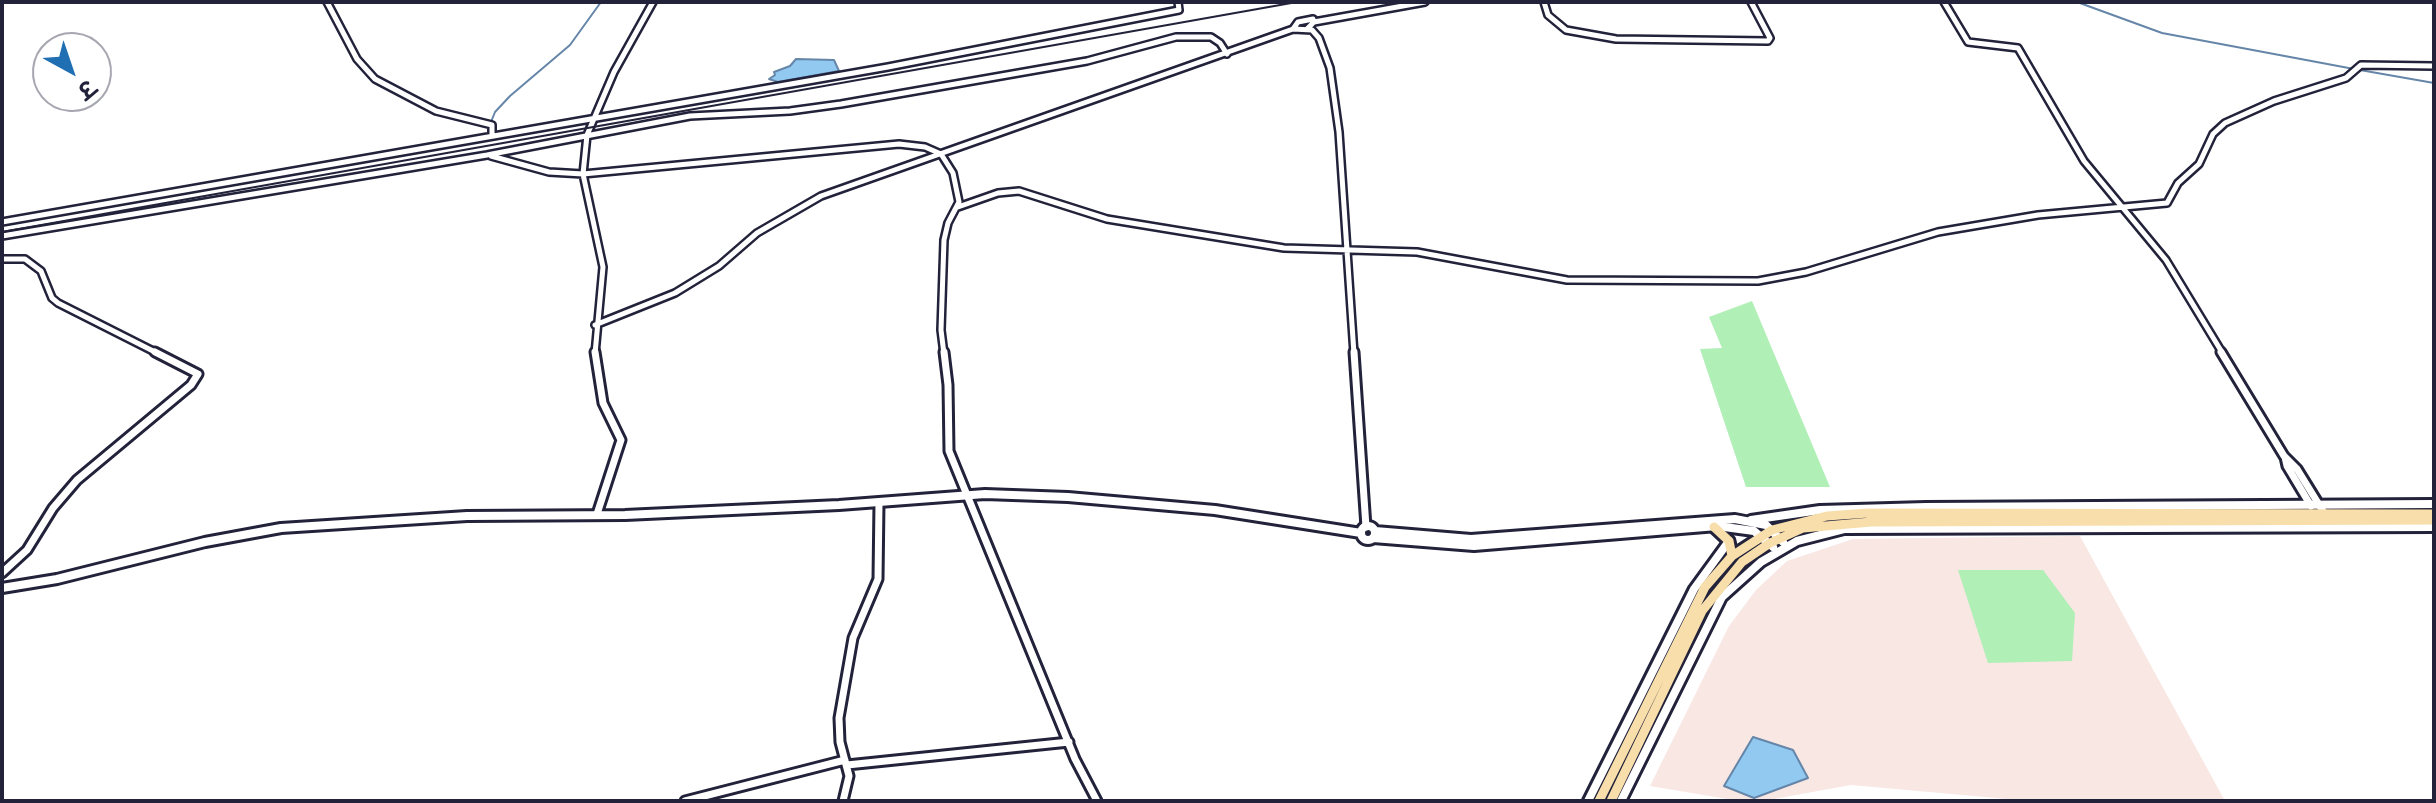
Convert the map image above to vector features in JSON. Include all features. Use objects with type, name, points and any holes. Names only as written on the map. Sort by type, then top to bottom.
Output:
[{"type":"main road","points":[[2,588],[57,579],[265,529],[467,516],[879,503],[966,495],[1068,497],[1215,510],[1460,546],[1713,519],[1751,520],[1820,510],[2434,517]]},
{"type":"main road","points":[[1621,801],[1722,597],[1743,577],[1787,546],[1844,529],[2322,516],[2434,504]]},
{"type":"main road","points":[[1611,801],[1702,611],[1729,575],[1774,537],[1816,525],[1871,522],[2322,516],[2434,527]]},
{"type":"main road","points":[[1751,520],[1787,546]]},
{"type":"main road","points":[[1600,533],[1714,527],[1745,528],[1774,537]]},
{"type":"main road","points":[[1714,527],[1729,541],[1732,556]]},
{"type":"main road","points":[[1599,801],[1697,601],[1732,556],[1762,535]]},
{"type":"main road","points":[[1774,537],[1777,551]]},
{"type":"main road","points":[[1588,801],[1694,589],[1729,541]]},
{"type":"street","points":[[327,2],[357,59],[375,79],[450,117],[491,125],[492,134]]},
{"type":"street","points":[[597,514],[621,440],[601,397],[594,349],[603,267],[583,174],[587,135],[614,72],[653,2]]},
{"type":"street","points":[[2,222],[888,67],[1179,10],[1178,2]]},
{"type":"street","points":[[1293,29],[1295,24],[1310,20],[1407,2]]},
{"type":"street","points":[[1307,29],[1314,22],[1425,2]]},
{"type":"street","points":[[1544,2],[1547,14],[1566,30],[1616,39],[1768,41],[1770,38],[1751,2]]},
{"type":"street","points":[[1944,2],[1968,42],[2018,48],[2084,161],[2166,260],[2285,457],[2287,466],[2322,516]]},
{"type":"street","points":[[595,325],[675,293],[719,266],[748,238],[812,200],[1293,29],[1307,29],[1319,38],[1332,79],[1369,532]]},
{"type":"street","points":[[2,236],[487,155],[690,116],[772,112],[841,104],[1087,61],[1176,37],[1211,37],[1227,54]]},
{"type":"street","points":[[958,207],[998,193],[1019,191],[1097,217],[1174,232],[1295,249],[1417,252],[1567,280],[1602,277],[1741,282],[1806,272],[1908,239],[1961,228],[2038,215],[2123,209],[2169,202],[2176,186],[2197,166],[2209,141],[2221,126],[2274,101],[2346,78],[2356,69],[2434,66]]},
{"type":"street","points":[[487,155],[549,172],[583,174],[899,144],[925,147],[941,154],[953,173],[958,207],[945,234],[941,330],[948,385],[949,451],[1069,742],[1097,801]]},
{"type":"street","points":[[2,259],[25,259],[41,271],[52,298],[58,303],[196,372],[198,377],[72,485],[53,508],[27,550],[2,573]]},
{"type":"street","points":[[843,801],[849,776],[840,742],[839,718],[853,638],[878,579],[879,503]]},
{"type":"street","points":[[685,801],[846,763],[1069,742]]},
{"type":"shaded area","points":[[2080,536],[2225,801],[2029,801],[1851,785],[1763,801],[1739,801],[1650,786],[1729,626],[1756,590],[1787,561],[1853,539]]},
{"type":"green space","points":[[1752,301],[1830,487],[1746,487],[1700,349],[1722,348],[1709,317]]},
{"type":"green space","points":[[1958,570],[2043,570],[2075,613],[2072,661],[1988,663]]},
{"type":"water","points":[[796,59],[834,60],[839,71],[778,82],[769,79],[775,75],[774,72],[790,66]]},
{"type":"water","points":[[1753,737],[1793,750],[1808,778],[1754,798],[1724,786]]},
{"type":"waterway","points":[[491,122],[495,112],[510,96],[570,45],[601,2]]},
{"type":"waterway","points":[[2077,2],[2162,33],[2354,69]]},
{"type":"waterway","points":[[2360,70],[2434,83]]},
{"type":"railway","points":[[2,232],[1297,2]]}]
